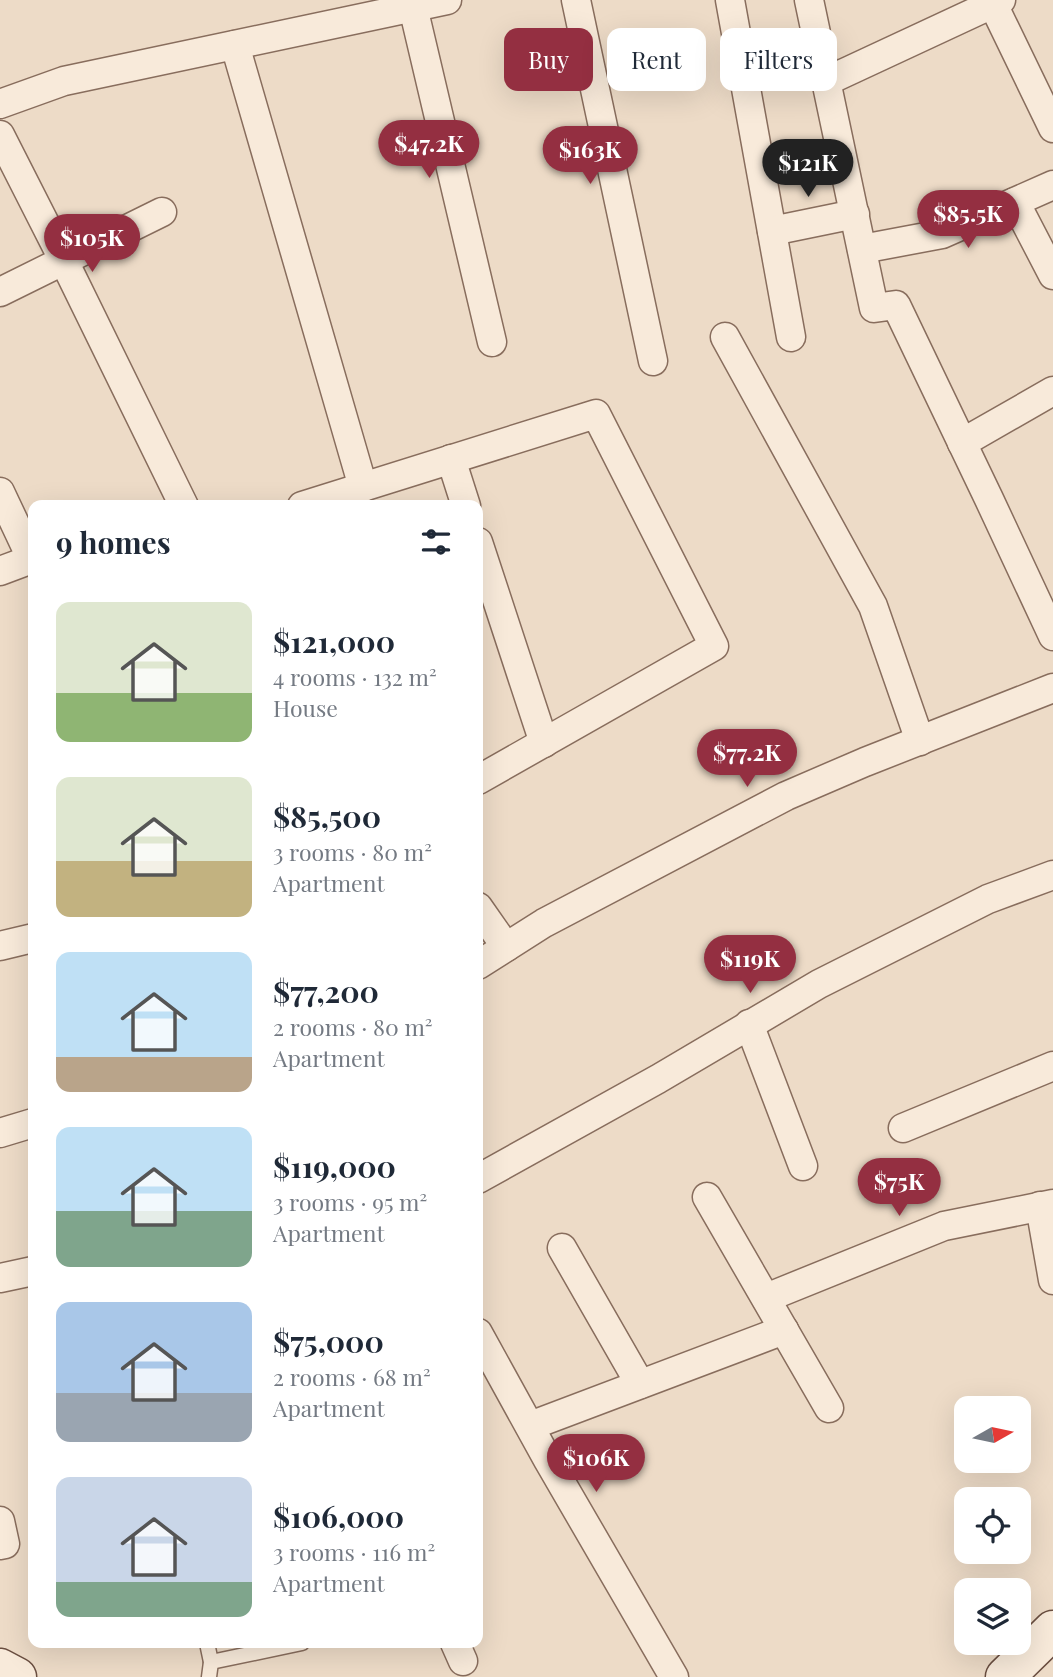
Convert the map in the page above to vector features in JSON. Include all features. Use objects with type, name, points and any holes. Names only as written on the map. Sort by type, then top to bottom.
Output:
[{"type":"main road","points":[[1005,1677],[1053,1630]]},
{"type":"main road","points":[[0,1668],[17,1677]]},
{"type":"street","points":[[0,104],[64,81],[447,0]]},
{"type":"street","points":[[576,0],[653,362]]},
{"type":"street","points":[[730,0],[790,337]]},
{"type":"street","points":[[808,0],[815,28]]},
{"type":"street","points":[[837,76],[995,1],[1053,128]]},
{"type":"street","points":[[413,7],[492,342]]},
{"type":"street","points":[[234,45],[363,487]]},
{"type":"street","points":[[829,91],[874,308],[896,305],[1053,636]]},
{"type":"street","points":[[0,135],[181,500]]},
{"type":"street","points":[[862,249],[942,234],[1053,185]]},
{"type":"street","points":[[1016,202],[1053,275]]},
{"type":"street","points":[[0,292],[162,212]]},
{"type":"street","points":[[772,231],[855,214]]},
{"type":"street","points":[[725,337],[873,606],[920,741]]},
{"type":"street","points":[[962,443],[1053,391]]},
{"type":"street","points":[[321,500],[596,414],[714,646],[483,777]]},
{"type":"street","points":[[451,459],[464,500]]},
{"type":"street","points":[[0,492],[28,550]]},
{"type":"street","points":[[483,556],[544,743]]},
{"type":"street","points":[[0,571],[28,562]]},
{"type":"street","points":[[483,962],[544,923],[786,796],[1053,688]]},
{"type":"street","points":[[483,1176],[658,1079],[819,984],[988,899],[1053,875]]},
{"type":"street","points":[[483,914],[506,947]]},
{"type":"street","points":[[0,946],[28,939]]},
{"type":"street","points":[[749,1024],[803,1166]]},
{"type":"street","points":[[903,1128],[1053,1066]]},
{"type":"street","points":[[0,1133],[28,1125]]},
{"type":"street","points":[[707,1197],[829,1408]]},
{"type":"street","points":[[766,1298],[944,1226],[1046,1205],[1053,1280]]},
{"type":"street","points":[[562,1248],[640,1384]]},
{"type":"street","points":[[0,1279],[28,1272]]},
{"type":"street","points":[[530,1426],[784,1330]]},
{"type":"street","points":[[483,1346],[674,1677]]},
{"type":"street","points":[[0,1521],[5,1544],[0,1545]]},
{"type":"lane","points":[[209,1648],[211,1662],[209,1677]]},
{"type":"lane","points":[[211,1662],[278,1648]]}]
